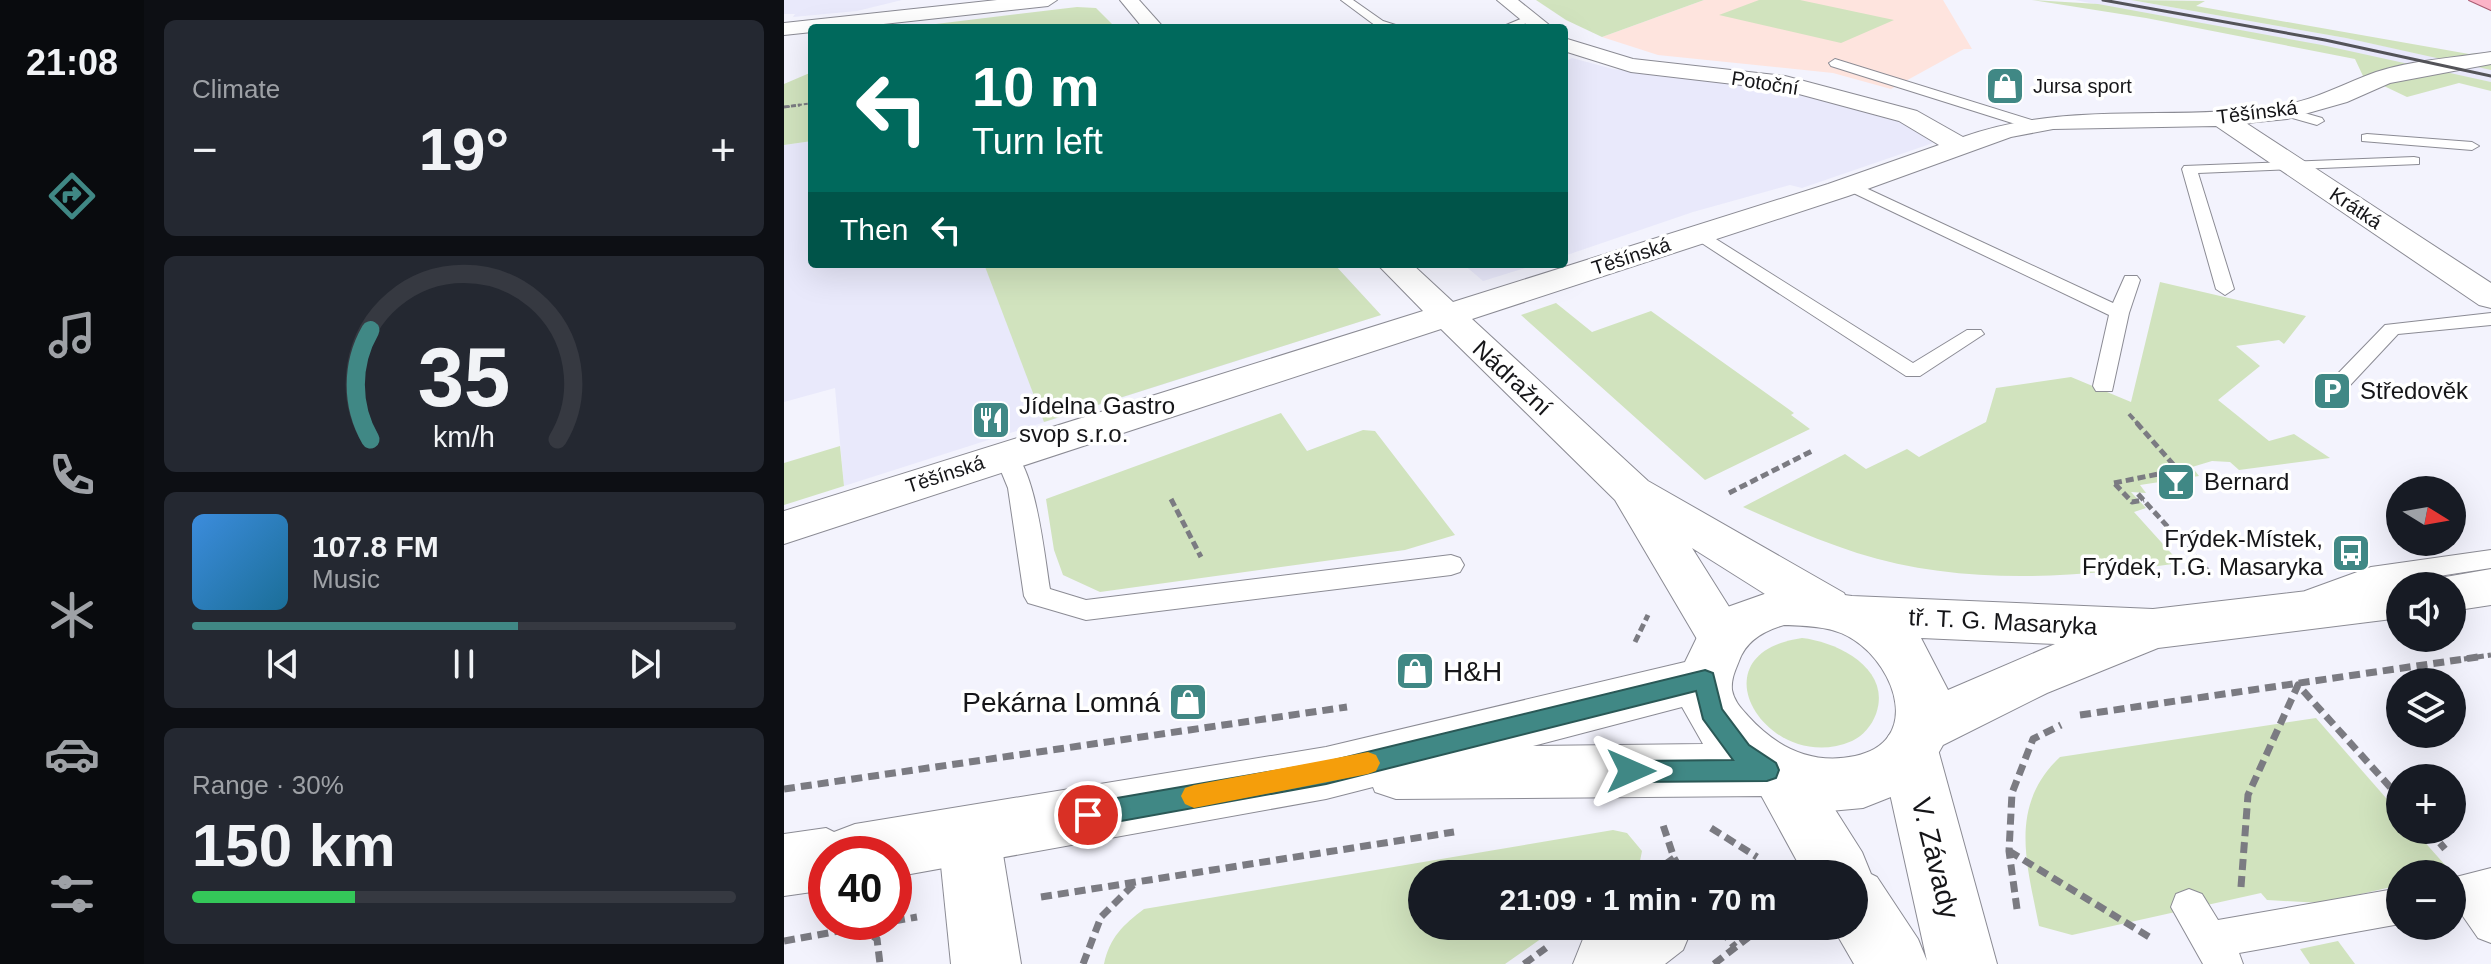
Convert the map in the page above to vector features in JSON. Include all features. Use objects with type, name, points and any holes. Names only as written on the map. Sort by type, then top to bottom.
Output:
[{"type":"main road","points":[[2478,0],[2491,4]]},
{"type":"street","points":[[837,24],[1048,0]]},
{"type":"street","points":[[1129,0],[1150,24]]},
{"type":"street","points":[[1506,0],[1536,23]]},
{"type":"street","points":[[784,28],[808,27]]},
{"type":"street","name":"Potoční","points":[[1568,45],[1631,65],[1785,83],[1908,116],[1960,146]]},
{"type":"street","name":"Těšínská","points":[[784,528],[1006,454],[1850,186],[1960,146],[2033,125],[2221,118],[2287,112],[2339,97],[2384,77],[2491,58]]},
{"type":"street","name":"Krátká","points":[[2221,118],[2486,291]]},
{"type":"street","name":"Nádražní","points":[[1397,268],[1632,491],[1839,611]]},
{"type":"street","name":"Nádražní","points":[[1632,491],[1714,658]]},
{"type":"street","points":[[2466,590],[2491,587]]},
{"type":"street","name":"tř. T. G. Masaryka","points":[[1839,611],[2153,629],[2386,601]]},
{"type":"street","points":[[912,845],[1326,773],[1714,658],[1748,617],[1784,606],[1839,611],[1875,627],[1901,648],[1915,668],[1925,694],[1917,740],[1884,773],[1844,785],[1807,784],[1774,773],[1741,752],[1711,712],[1714,658]]},
{"type":"street","name":"tř. T. G. Masaryka","points":[[1917,740],[2028,677],[2153,629]]},
{"type":"street","name":"V. Závady","points":[[1917,740],[1962,964]]},
{"type":"street","points":[[1326,773],[1774,773]]},
{"type":"street","points":[[1774,773],[1830,860]]},
{"type":"street","points":[[969,836],[982,935]]},
{"type":"street","points":[[784,865],[808,862]]},
{"type":"street","points":[[1868,923],[1893,964]]},
{"type":"street","points":[[1608,964],[1640,940]]},
{"type":"lane","points":[[1346,0],[1380,24]]},
{"type":"lane","points":[[1835,63],[2033,125]]},
{"type":"lane","points":[[2287,112],[2317,121]]},
{"type":"lane","points":[[2367,138],[2472,146]]},
{"type":"lane","points":[[2225,289],[2189,169],[2414,161]]},
{"type":"lane","points":[[1850,186],[2119,313]]},
{"type":"lane","points":[[1700,234],[1913,372],[1974,334]]},
{"type":"lane","points":[[2104,386],[2119,313],[2131,280]]},
{"type":"lane","points":[[2332,391],[2392,329],[2491,319]]},
{"type":"lane","points":[[1006,454],[1020,488],[1038,596],[1086,610],[1451,565]]},
{"type":"lane","points":[[2272,614],[2371,577],[2491,559]]},
{"type":"lane","points":[[2470,892],[2491,925]]},
{"type":"lane","points":[[2189,907],[2216,952],[2386,910]]},
{"type":"path","points":[[784,107],[808,104]]},
{"type":"path","points":[[2104,386],[2178,470],[2114,483],[2132,502],[2146,498],[2207,570]]},
{"type":"path","points":[[1728,494],[1814,450]]},
{"type":"path","points":[[1171,499],[1219,593]]},
{"type":"path","points":[[1630,651],[1650,612]]},
{"type":"path","points":[[2019,923],[2009,851],[2012,793],[2033,739],[2078,716],[2491,655]]},
{"type":"path","points":[[2298,685],[2386,782]]},
{"type":"path","points":[[2239,903],[2248,795],[2298,685]]},
{"type":"path","points":[[784,789],[1360,705]]},
{"type":"path","points":[[1660,815],[1674,858],[1671,860]]},
{"type":"path","points":[[912,925],[982,935],[1136,882],[1463,831]]},
{"type":"path","points":[[2009,851],[2122,923],[2162,943]]},
{"type":"path","points":[[1083,964],[1101,917],[1136,882]]},
{"type":"path","points":[[784,941],[808,937]]},
{"type":"path","points":[[877,940],[880,964]]},
{"type":"path","points":[[1729,940],[1735,948]]},
{"type":"path","points":[[1714,964],[1745,940]]},
{"type":"shaded area","points":[[784,0],[902,0],[857,11],[793,17],[795,14],[784,14]]},
{"type":"shaded area","points":[[1704,0],[1943,0],[1972,49],[1964,49],[1891,89],[1833,73],[1658,55],[1602,37]]},
{"type":"shaded area","points":[[2075,0],[2131,0],[2346,38],[2491,69],[2491,82]]},
{"type":"shaded area","points":[[1572,58],[1613,69],[1780,87],[1902,119],[1933,143],[1802,188],[1790,185],[1693,212],[1568,255],[1568,60]]},
{"type":"shaded area","points":[[808,142],[808,268],[1338,268],[1381,315],[844,486],[835,388],[784,402],[784,145]]},
{"type":"shaded area","points":[[1468,268],[1525,268],[1483,281]]},
{"type":"green space","points":[[1536,0],[1704,0],[1602,37],[1566,20]]},
{"type":"green space","points":[[1759,0],[1800,0],[1894,20],[1841,43],[1719,15]]},
{"type":"green space","points":[[2032,0],[2098,4],[2322,45],[2491,82],[2491,91],[2459,83],[2407,97],[2363,76],[2355,59],[2146,18]]},
{"type":"green space","points":[[2131,0],[2205,1],[2196,6],[2469,54],[2491,52],[2491,70],[2346,38]]},
{"type":"green space","points":[[1077,7],[1096,8],[1112,24],[936,24]]},
{"type":"green space","points":[[808,74],[808,142],[784,145],[784,84]]},
{"type":"green space","points":[[986,268],[1338,268],[1381,315],[1044,422]]},
{"type":"green space","points":[[2160,282],[2306,316],[2284,344],[2279,340],[2236,346],[2260,366],[2218,400],[2269,441],[2294,434],[2330,458],[2239,470],[2230,462],[2212,461],[2192,467],[2199,476],[2140,485],[2146,493],[2131,492],[2146,508],[2134,512],[2180,563],[2059,575],[1977,575],[1936,571],[1857,553],[1743,507],[1845,454],[1866,469],[1907,449],[1919,457],[1986,422],[1996,388],[2071,377],[2131,402]]},
{"type":"green space","points":[[1556,303],[1592,332],[1651,311],[1794,413],[1791,415],[1810,429],[1705,480],[1521,315]]},
{"type":"green space","points":[[1281,413],[1307,451],[1363,430],[1375,431],[1455,535],[1405,550],[1100,592],[1063,575],[1054,550],[1046,499]]},
{"type":"green space","points":[[840,446],[844,486],[784,505],[784,463]]},
{"type":"green space","points":[[1802,638],[1845,652],[1869,671],[1876,684],[1879,698],[1876,714],[1870,726],[1852,741],[1821,748],[1793,742],[1770,728],[1754,709],[1747,687],[1751,666],[1769,648]]},
{"type":"green space","points":[[2316,718],[2386,798],[2386,844],[2426,844],[2441,860],[2386,860],[2386,888],[2322,903],[2267,900],[2261,893],[2072,935],[2039,926],[2027,858],[2027,816],[2033,795],[2060,757]]},
{"type":"green space","points":[[1613,830],[1627,833],[1642,851],[1640,860],[1435,860]]},
{"type":"green space","points":[[1408,865],[1408,940],[1539,940],[1505,964],[1104,964],[1118,932],[1144,909]]},
{"type":"green space","points":[[2338,941],[2355,964],[2310,964],[2300,949]]},
{"type":"railway","points":[[2103,0],[2325,40],[2491,76]]},
{"type":"slow traffic","points":[[1194,796],[1368,763]]},
{"type":"place","name":"Jursa sport","points":[[2005,86]]},
{"type":"place","name":"Středověk","points":[[2332,391]]},
{"type":"place","name":"Jídelna Gastro svop s.r.o.","points":[[991,420]]},
{"type":"place","name":"Bernard","points":[[2176,482]]},
{"type":"place","name":"Frýdek-Místek, Frýdek, T.G. Masaryka","points":[[2351,553]]},
{"type":"place","name":"H&H","points":[[1415,671]]},
{"type":"place","name":"Pekárna Lomná","points":[[1188,702]]},
{"type":"route","points":[[1088,815],[1326,773],[1705,679],[1711,712],[1741,752],[1767,770],[1631,771]]}]
